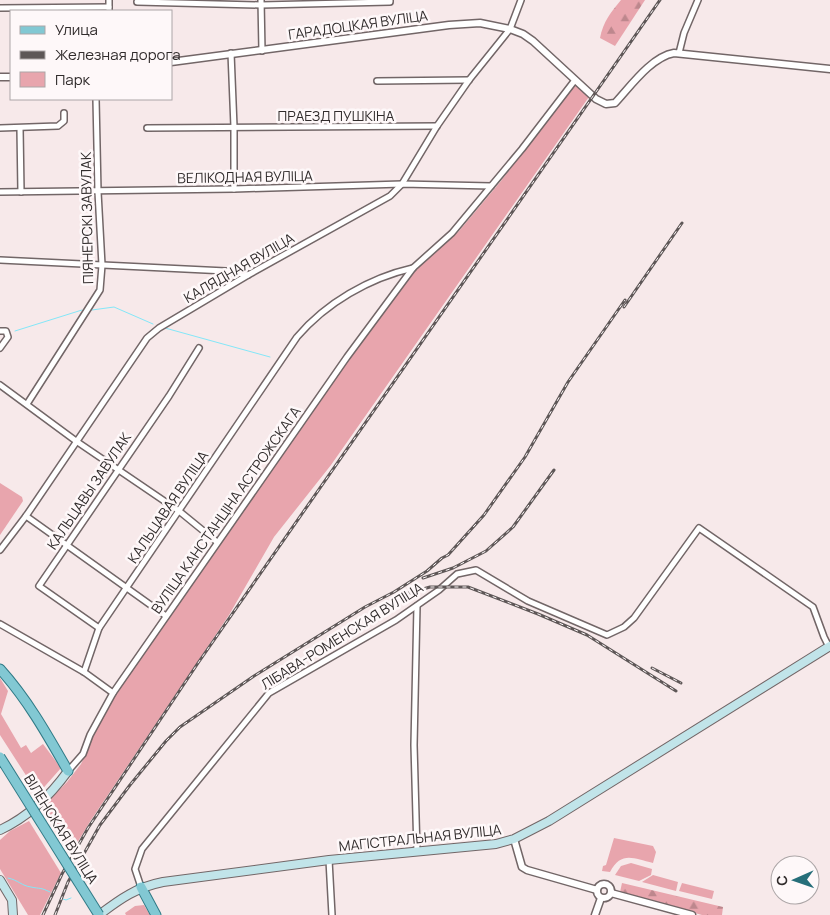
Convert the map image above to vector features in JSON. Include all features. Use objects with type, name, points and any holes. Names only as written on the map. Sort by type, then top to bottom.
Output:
[{"type":"main road","name":"МАГІСТРАЛЬНАЯ ВУЛІЦА","points":[[141,887],[163,882],[329,860],[496,844],[514,839],[549,820],[830,646]]},
{"type":"main road","points":[[0,669],[15,685],[68,771],[43,801],[22,818],[0,830]]},
{"type":"main road","name":"ВІЛЕНСКАЯ ВУЛІЦА","points":[[0,757],[99,915]]},
{"type":"main road","points":[[0,880],[12,900],[13,915]]},
{"type":"main road","points":[[99,915],[141,887],[156,915]]},
{"type":"street","points":[[0,8],[109,9],[109,0]]},
{"type":"street","name":"КАЛЯДНАЯ ВУЛІЦА","points":[[0,550],[26,516],[147,338],[159,328],[248,275],[390,196],[402,184],[437,126],[469,80],[510,29],[521,0]]},
{"type":"street","points":[[679,53],[684,33],[698,0]]},
{"type":"street","points":[[137,2],[390,1]]},
{"type":"street","points":[[261,2],[262,51]]},
{"type":"street","name":"ГАРАДОЦКАЯ ВУЛІЦА","points":[[172,62],[449,25],[480,23],[510,29],[523,34],[602,104],[615,103],[654,62],[663,57],[679,53],[830,69]]},
{"type":"street","points":[[231,53],[234,189]]},
{"type":"street","points":[[377,81],[469,80]]},
{"type":"street","name":"ВУЛІЦА КАНСТАНЦІНА АСТРОЖСКАГА","points":[[68,771],[83,754],[90,734],[113,692],[347,357],[413,268],[452,233],[575,80]]},
{"type":"street","name":"ПІЯНЕРСКІ ЗАВУЛАК","points":[[27,404],[100,290],[102,265],[96,100]]},
{"type":"street","points":[[0,128],[58,126],[64,121],[64,113]]},
{"type":"street","name":"ПРАЕЗД ПУШКІНА","points":[[147,128],[437,126]]},
{"type":"street","points":[[20,128],[21,192]]},
{"type":"street","name":"ВЕЛІКОДНАЯ ВУЛІЦА","points":[[0,192],[98,192],[402,184],[491,186]]},
{"type":"street","points":[[0,260],[226,272],[248,275]]},
{"type":"street","name":"ВУЛІЦА КАНСТАНЦІНА АСТРОЖСКАГА","points":[[280,361],[310,322],[329,306],[362,287],[396,272],[413,268]]},
{"type":"street","points":[[0,332],[6,331],[8,337],[0,348]]},
{"type":"street","name":"КАЛЬЦАВЫ ЗАВУЛАК","points":[[99,628],[39,586],[169,396],[199,348]]},
{"type":"street","name":"КАЛЬЦАВАЯ ВУЛІЦА","points":[[84,672],[99,628],[280,361]]},
{"type":"street","points":[[0,385],[217,542]]},
{"type":"street","points":[[26,516],[166,616]]},
{"type":"street","name":"ЛІБАВА-РОМЕНСКАЯ ВУЛІЦА","points":[[141,887],[135,869],[142,849],[268,693],[417,606],[458,574],[476,570],[528,601],[607,635],[624,627],[634,618],[699,528],[813,607],[824,637],[830,646]]},
{"type":"street","points":[[417,606],[414,745],[418,852]]},
{"type":"street","points":[[0,624],[84,672],[113,692]]},
{"type":"street","points":[[514,839],[522,867],[597,890]]},
{"type":"street","points":[[329,860],[332,915]]},
{"type":"street","points":[[597,890],[600,885],[607,884],[610,887],[611,894]]},
{"type":"street","points":[[597,890],[601,898]]},
{"type":"street","points":[[601,898],[607,898],[611,894]]},
{"type":"street","points":[[611,894],[692,915]]},
{"type":"street","points":[[595,915],[601,898]]},
{"type":"green space","points":[[621,0],[645,0],[615,46],[600,38],[605,22]]},
{"type":"green space","points":[[577,81],[591,94],[331,465],[274,537],[229,615],[91,820],[71,853],[43,807],[81,764],[97,725],[116,690],[357,348],[415,270],[459,231],[501,181]]},
{"type":"green space","points":[[0,483],[22,497],[23,501],[0,535]]},
{"type":"green space","points":[[0,678],[8,691],[1,714],[21,748],[26,745],[31,753],[43,744],[61,768],[38,794],[0,735]]},
{"type":"green space","points":[[29,821],[61,873],[40,915],[28,915],[0,869],[0,840],[10,831]]},
{"type":"green space","points":[[614,838],[653,846],[656,852],[653,863],[628,858],[619,861],[610,872],[602,871],[603,866],[606,865]]},
{"type":"green space","points":[[631,863],[652,869],[651,875],[639,881],[615,875],[621,866]]},
{"type":"green space","points":[[653,875],[678,882],[676,891],[642,882]]},
{"type":"green space","points":[[622,883],[723,907],[722,915],[702,915],[620,892]]},
{"type":"green space","points":[[682,883],[714,891],[712,899],[679,891]]},
{"type":"green space","points":[[144,905],[150,915],[126,915],[125,913],[135,906]]},
{"type":"waterway","points":[[92,310],[114,307],[153,324]]},
{"type":"waterway","points":[[15,331],[82,310]]},
{"type":"waterway","points":[[165,328],[270,357]]},
{"type":"waterway","points":[[8,878],[50,892]]},
{"type":"waterway","points":[[63,899],[71,898]]},
{"type":"railway","points":[[43,915],[62,874],[88,828],[198,663],[660,0]]},
{"type":"railway","points":[[624,307],[682,223]]},
{"type":"railway","points":[[55,915],[68,882],[100,825],[130,785],[180,727],[254,676],[365,607],[394,592],[448,555],[484,515],[525,457],[568,382],[625,300]]},
{"type":"railway","points":[[423,578],[453,568],[486,551],[513,527],[554,470]]},
{"type":"railway","points":[[392,598],[430,587],[468,587],[587,635],[676,691]]},
{"type":"railway","points":[[652,668],[681,683]]}]
